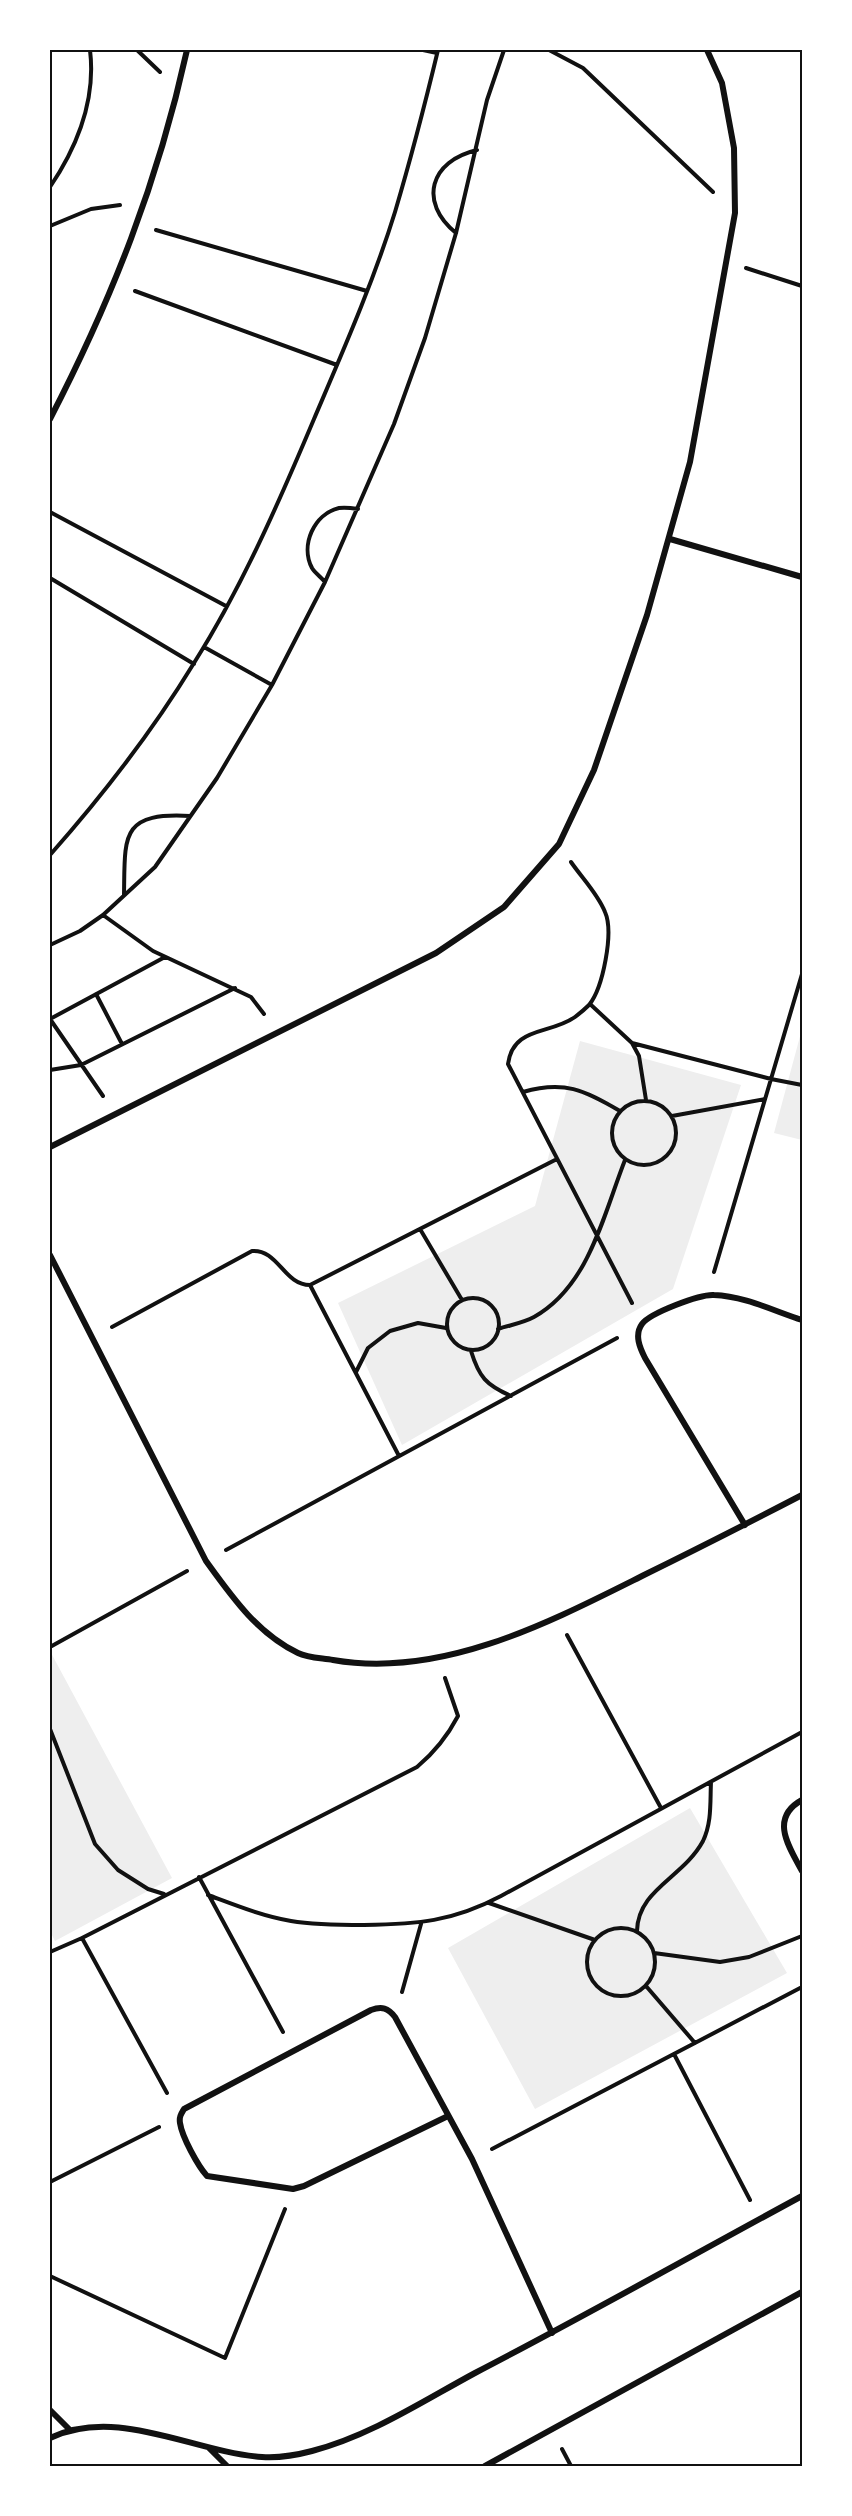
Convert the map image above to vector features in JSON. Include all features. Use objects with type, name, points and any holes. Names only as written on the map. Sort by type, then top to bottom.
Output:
[{"type":"street","points":[[50,419],[115,283],[138,225],[187,50]]},
{"type":"street","points":[[50,1146],[436,953],[504,907],[559,844],[594,770],[670,539],[690,462],[735,213],[734,148],[722,83],[707,50]]},
{"type":"street","points":[[670,539],[802,576]]},
{"type":"street","points":[[50,1255],[90,1338],[206,1561],[239,1606],[268,1636],[300,1654],[347,1663],[378,1665],[438,1657],[483,1645],[558,1618],[802,1495]]},
{"type":"street","points":[[745,1525],[645,1358],[638,1345],[638,1336],[642,1324],[693,1297],[712,1294],[802,1320]]},
{"type":"street","points":[[802,1800],[787,1813],[784,1835],[802,1871]]},
{"type":"street","points":[[448,2116],[293,2189],[207,2176],[200,2169],[180,2125],[180,2116],[184,2109],[371,2010],[380,2007],[389,2010],[395,2017],[472,2159],[552,2333]]},
{"type":"street","points":[[50,2438],[69,2429],[105,2426],[263,2457],[310,2451],[356,2436],[552,2333],[802,2196]]},
{"type":"street","points":[[485,2466],[802,2292]]},
{"type":"street","points":[[50,2410],[69,2429]]},
{"type":"street","points":[[208,2447],[227,2466]]},
{"type":"path","points":[[50,187],[76,140],[85,113],[90,85],[90,50]]},
{"type":"path","points":[[50,855],[93,806],[149,732],[194,664],[226,606],[289,476],[338,364],[367,291],[394,213],[418,133],[437,51],[423,50]]},
{"type":"path","points":[[50,945],[80,931],[103,915],[155,867],[217,778],[272,685],[325,582],[394,424],[417,360],[456,233],[487,100],[504,50]]},
{"type":"path","points":[[549,50],[583,68],[735,213]]},
{"type":"path","points":[[456,233],[443,223],[435,209],[433,193],[437,176],[447,163],[460,154],[477,150]]},
{"type":"path","points":[[50,226],[91,209],[114,204],[145,206]]},
{"type":"path","points":[[138,225],[367,291]]},
{"type":"path","points":[[727,263],[802,286]]},
{"type":"path","points":[[115,283],[338,364]]},
{"type":"path","points":[[325,582],[312,568],[307,550],[310,531],[322,516],[339,508],[358,509]]},
{"type":"path","points":[[50,512],[226,606]]},
{"type":"path","points":[[50,578],[194,664]]},
{"type":"path","points":[[204,647],[272,685]]},
{"type":"path","points":[[124,895],[124,861],[127,842],[132,830],[142,820],[157,815],[191,816]]},
{"type":"path","points":[[50,1647],[642,1324],[508,1064],[510,1052],[516,1043],[573,1018],[590,1005],[598,986],[609,941],[609,927],[605,912],[559,844]]},
{"type":"path","points":[[103,915],[126,933],[165,957],[236,988],[251,997],[263,1011],[273,1034]]},
{"type":"path","points":[[115,1113],[50,1019],[165,957]]},
{"type":"path","points":[[693,1297],[708,1285],[715,1269],[802,974]]},
{"type":"path","points":[[50,1070],[81,1065],[236,988]]},
{"type":"path","points":[[96,994],[122,1044]]},
{"type":"path","points":[[590,1005],[632,1043],[639,1056],[646,1100]]},
{"type":"path","points":[[632,1043],[802,1085]]},
{"type":"path","points":[[523,1092],[539,1087],[561,1085],[583,1090],[620,1111]]},
{"type":"path","points":[[672,1116],[765,1099]]},
{"type":"path","points":[[646,1100],[661,1105],[672,1116],[676,1130],[674,1145],[666,1157],[653,1165],[638,1166],[625,1160],[615,1150],[612,1137],[613,1123],[620,1111],[632,1103],[646,1100]]},
{"type":"path","points":[[90,1338],[252,1251],[261,1250],[268,1254],[296,1282],[310,1285],[557,1159]]},
{"type":"path","points":[[498,1329],[532,1318],[561,1298],[583,1269],[625,1160]]},
{"type":"path","points":[[420,1229],[462,1300]]},
{"type":"path","points":[[310,1285],[399,1456]]},
{"type":"path","points":[[473,1298],[484,1300],[499,1318],[498,1329],[493,1341],[484,1348],[471,1351],[460,1347],[451,1339],[446,1328],[447,1317],[452,1307],[462,1300],[473,1298]]},
{"type":"path","points":[[356,1372],[368,1348],[390,1331],[418,1323],[446,1328]]},
{"type":"path","points":[[471,1351],[477,1371],[491,1387],[511,1396]]},
{"type":"path","points":[[558,1618],[661,1808]]},
{"type":"path","points":[[50,1952],[82,1938],[164,1894],[417,1767],[448,1735],[458,1716],[438,1657]]},
{"type":"path","points":[[50,1729],[95,1844],[118,1870],[148,1889],[164,1894]]},
{"type":"path","points":[[208,1894],[249,1910],[290,1921],[334,1925],[421,1924],[456,1916],[488,1903],[802,1732]]},
{"type":"path","points":[[637,1931],[637,1919],[641,1907],[682,1869],[703,1839],[710,1823],[711,1781]]},
{"type":"path","points":[[200,1877],[293,2051]]},
{"type":"path","points":[[488,1903],[595,1940]]},
{"type":"path","points":[[395,2017],[421,1924]]},
{"type":"path","points":[[614,1928],[637,1931],[648,1940],[654,1953],[656,1965],[653,1976],[646,1986],[635,1994],[623,1997],[609,1995],[598,1989],[590,1978],[587,1965],[588,1952],[595,1940],[614,1928]]},
{"type":"path","points":[[654,1953],[720,1962],[749,1958],[802,1936]]},
{"type":"path","points":[[50,2182],[180,2116],[82,1938]]},
{"type":"path","points":[[646,1986],[695,2043]]},
{"type":"path","points":[[472,2159],[802,1987]]},
{"type":"path","points":[[674,2054],[760,2218]]},
{"type":"path","points":[[50,2276],[225,2358],[293,2189]]},
{"type":"shaded area","points":[[802,1029],[802,1140],[774,1133]]},
{"type":"shaded area","points":[[580,1041],[741,1085],[673,1289],[402,1445],[338,1303],[535,1206]]},
{"type":"shaded area","points":[[50,1651],[172,1878],[55,1941],[50,1931]]},
{"type":"shaded area","points":[[690,1808],[787,1973],[535,2109],[448,1948]]}]
